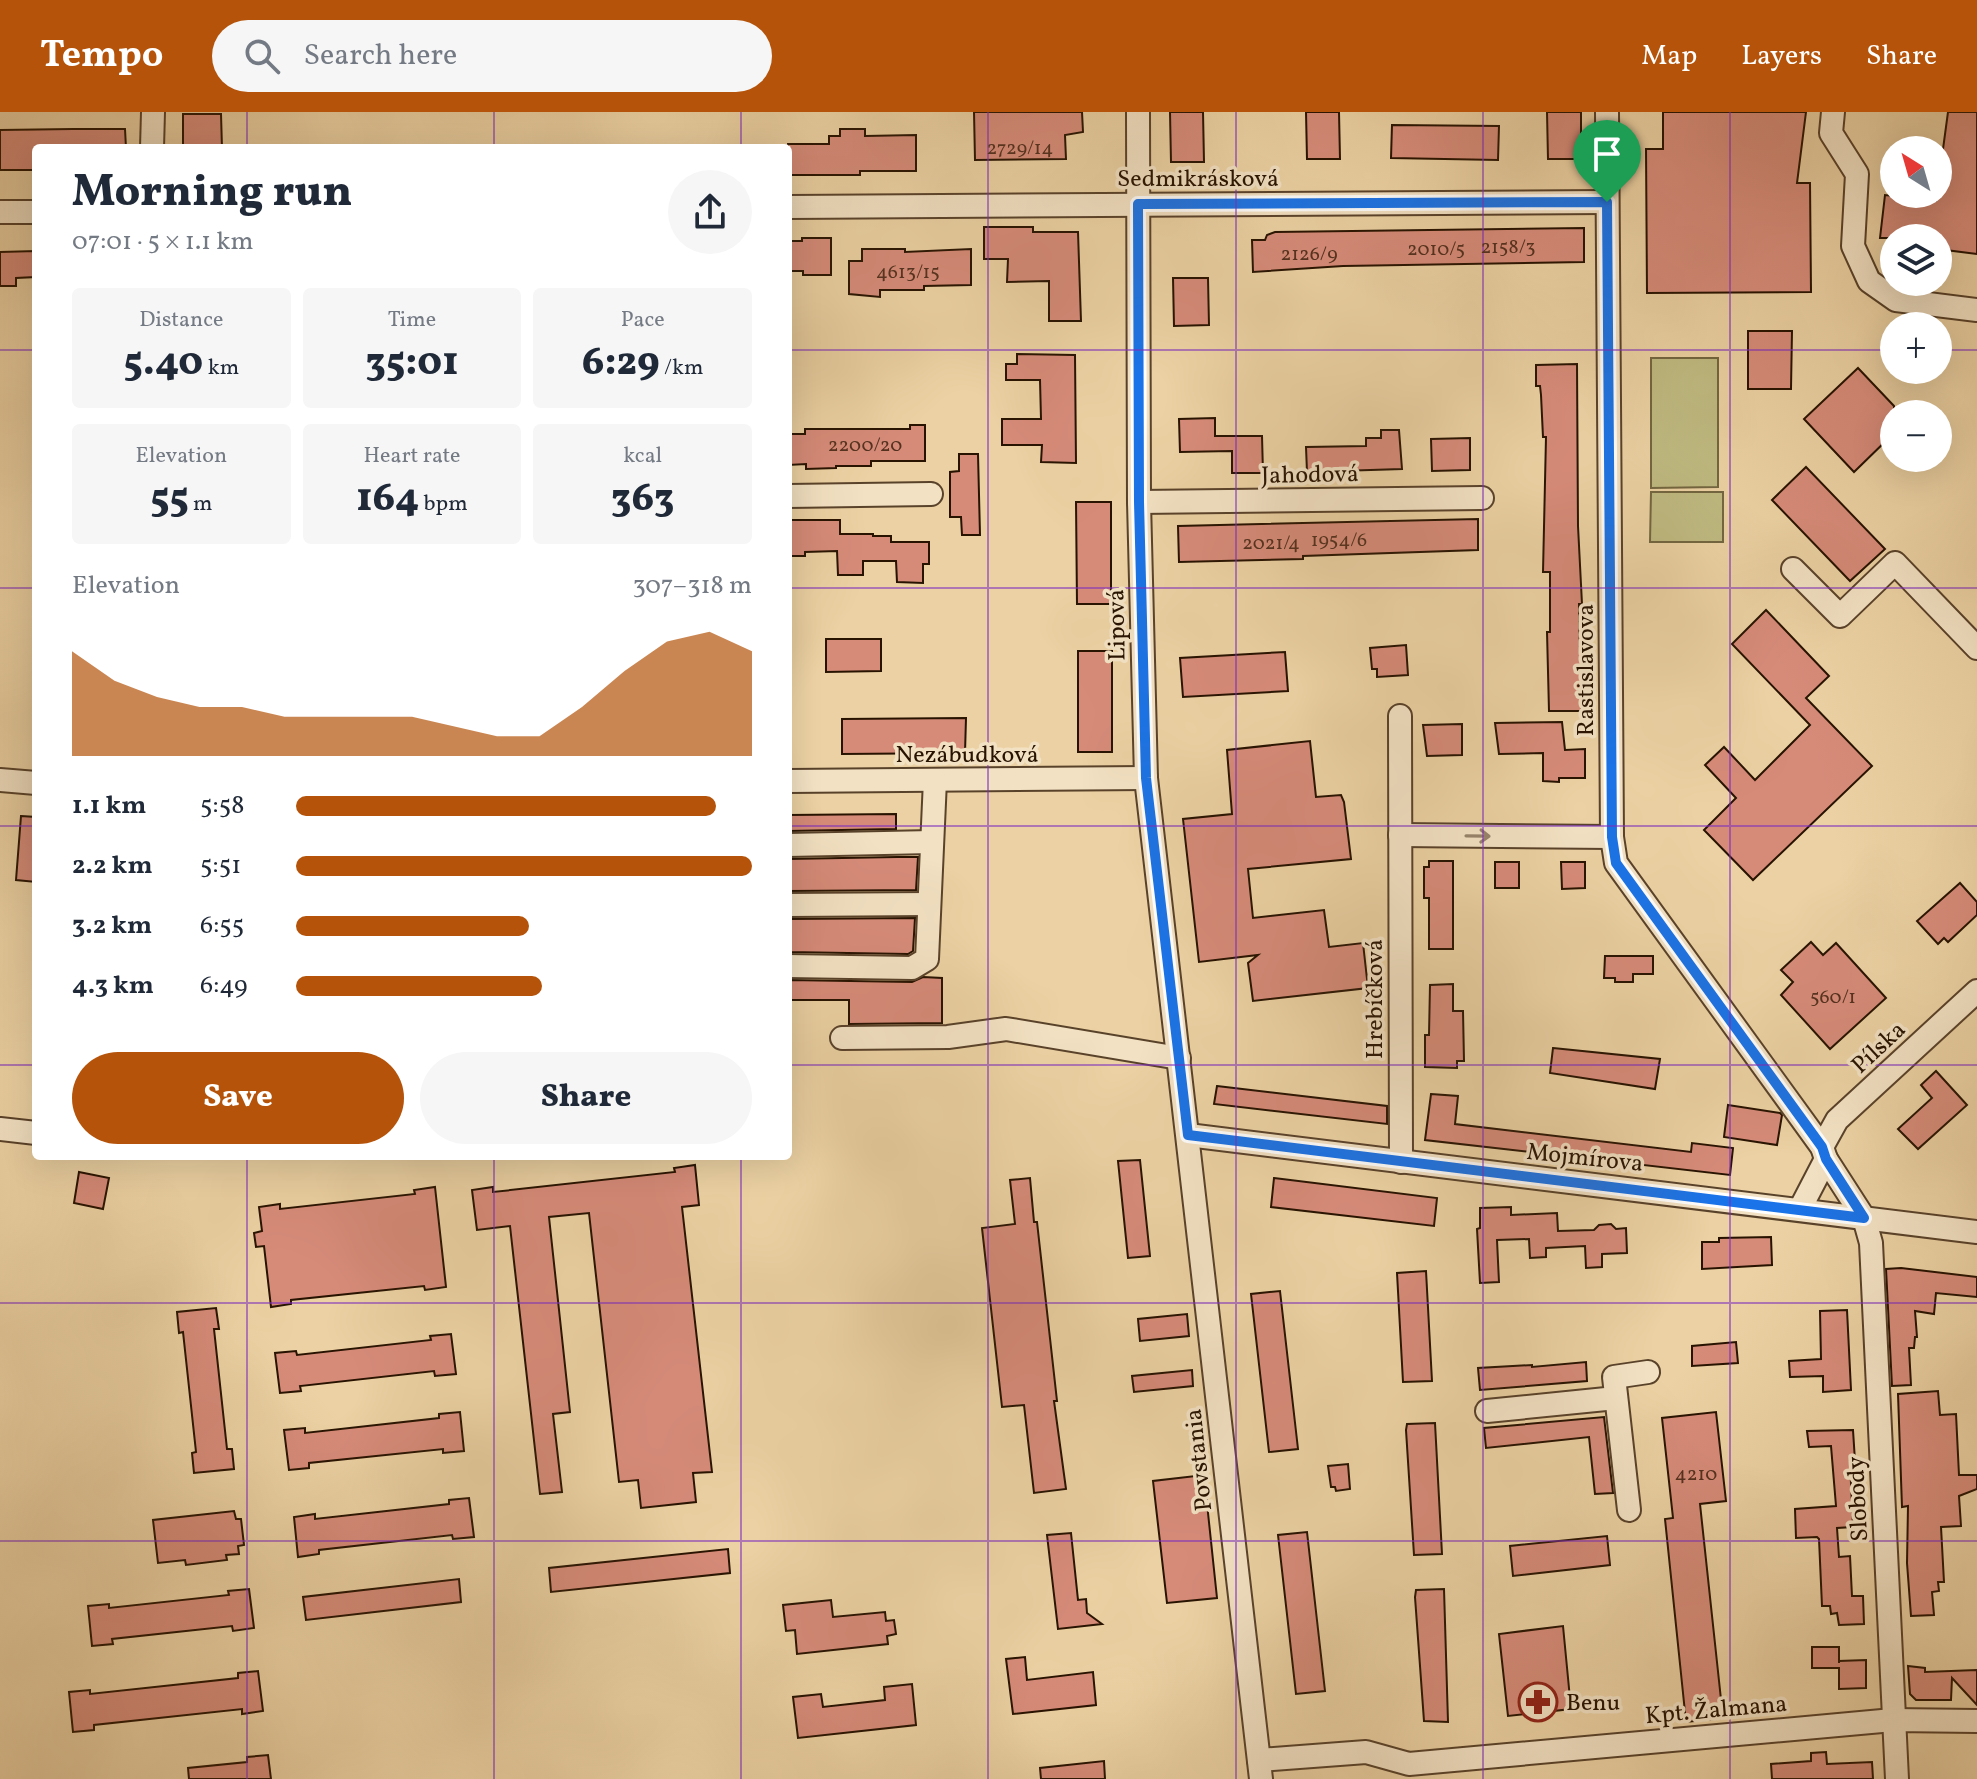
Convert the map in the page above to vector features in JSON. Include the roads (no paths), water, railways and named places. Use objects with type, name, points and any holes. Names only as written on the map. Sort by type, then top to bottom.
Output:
[{"type":"street","points":[[152,144],[153,112]]},
{"type":"street","name":"Lipová","points":[[1138,112],[1139,502],[1146,778],[1188,1135]]},
{"type":"street","name":"Rastislavova","points":[[1607,112],[1612,837],[1616,863],[1824,1153],[1864,1218]]},
{"type":"street","points":[[1833,112],[1831,133],[1857,174],[1853,246],[1869,281],[1896,300],[1977,310]]},
{"type":"street","name":"Sedmikrásková","points":[[792,207],[1607,202]]},
{"type":"street","points":[[0,212],[32,212]]},
{"type":"street","points":[[792,496],[931,494]]},
{"type":"street","name":"Jahodová","points":[[1139,502],[1482,498]]},
{"type":"street","points":[[1793,569],[1840,616],[1895,563],[1977,648]]},
{"type":"street","name":"Hrebíčková","points":[[1400,716],[1401,1162]]},
{"type":"street","name":"Nezábudková","points":[[792,781],[1146,778]]},
{"type":"street","points":[[0,780],[32,783]]},
{"type":"street","points":[[792,966],[912,968],[927,959],[935,780]]},
{"type":"street","points":[[1400,835],[1612,837]]},
{"type":"street","points":[[792,845],[932,842]]},
{"type":"street","points":[[792,905],[929,904]]},
{"type":"street","name":"Pílska","points":[[1824,1153],[1837,1120],[1977,991]]},
{"type":"street","points":[[842,1038],[948,1037],[1006,1029],[1179,1058]]},
{"type":"street","points":[[0,1129],[32,1133]]},
{"type":"street","name":"Mojmírova","points":[[1188,1135],[1977,1232]]},
{"type":"street","name":"Povstania","points":[[1188,1135],[1260,1769]]},
{"type":"street","points":[[1800,1209],[1824,1153]]},
{"type":"street","name":"Slobody","points":[[1864,1218],[1871,1243],[1897,1779]]},
{"type":"street","points":[[1629,1510],[1614,1377],[1648,1372]]},
{"type":"street","points":[[1487,1411],[1616,1398]]},
{"type":"street","name":"Kpt. Žalmana","points":[[1260,1769],[1366,1752],[1410,1772],[1893,1720],[1977,1721]]},
{"type":"place","name":"Benu","points":[[1538,1702]]}]
